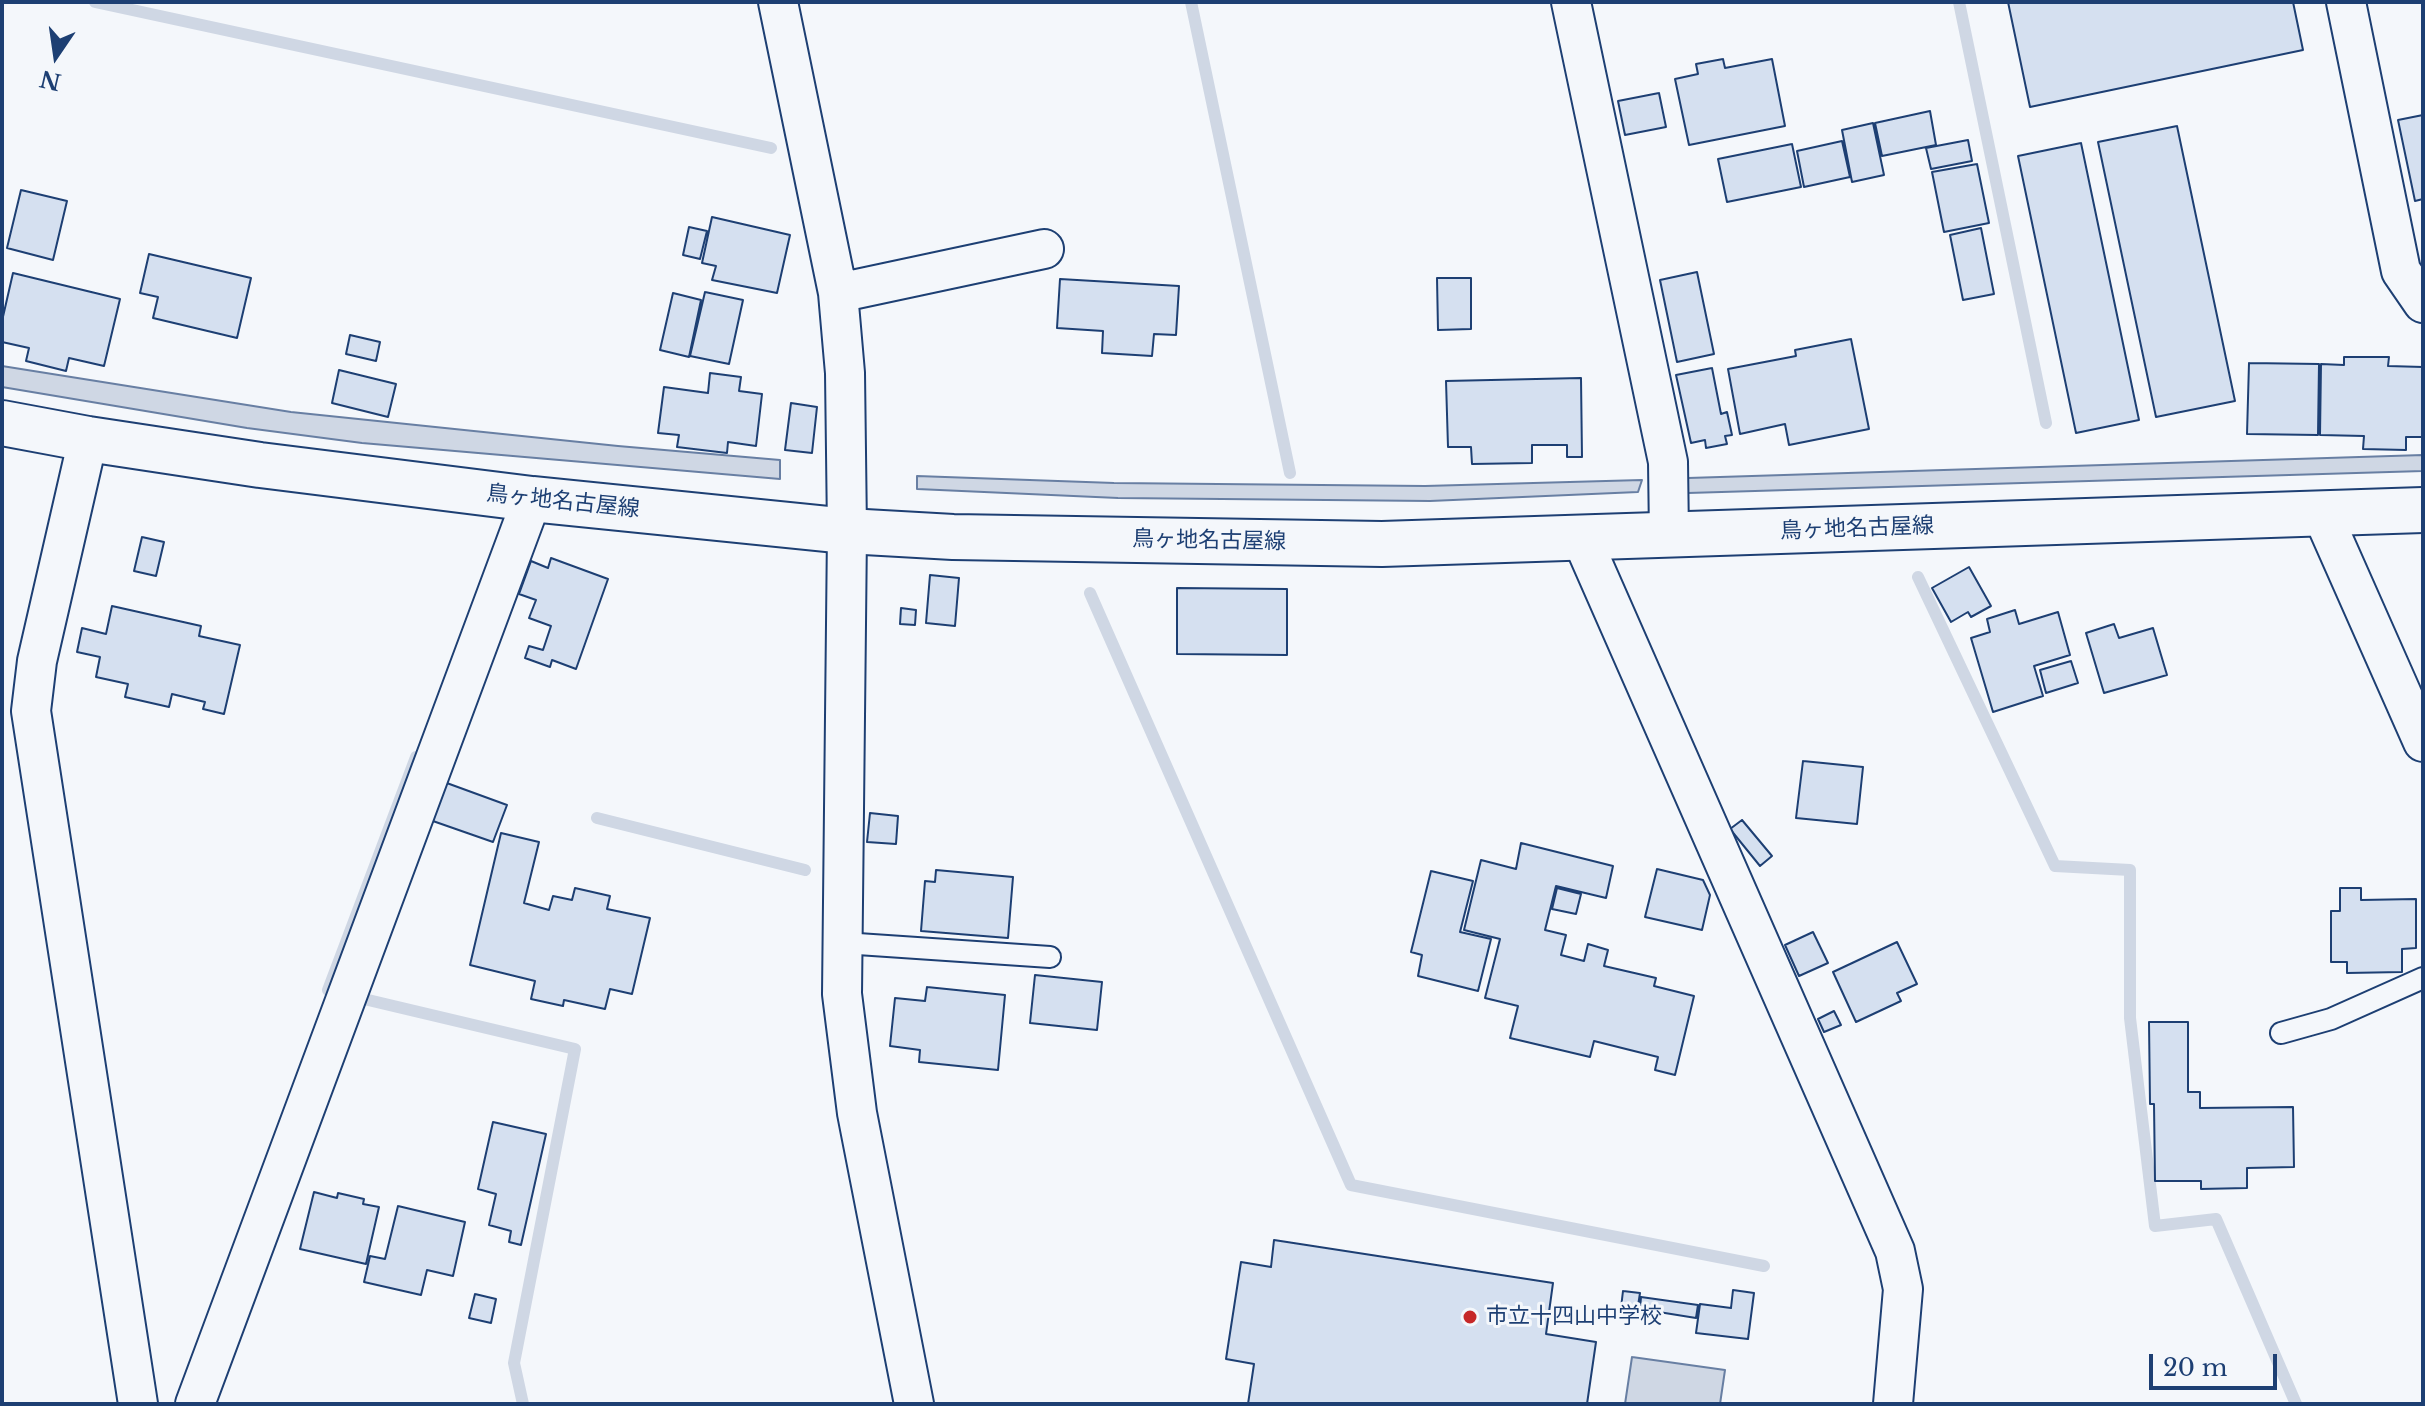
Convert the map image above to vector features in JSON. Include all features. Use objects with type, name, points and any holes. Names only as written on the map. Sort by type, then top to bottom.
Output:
[{"type":"main road","name":"鳥ヶ地名古屋線","points":[[2,423],[260,465],[532,499],[847,531],[968,537],[1382,544],[2423,510]]},
{"type":"street","points":[[778,2],[838,293],[845,373],[847,531],[842,994],[857,1113],[914,1404]]},
{"type":"street","points":[[1571,2],[1668,462],[1669,535]]},
{"type":"street","points":[[2346,2],[2401,271],[2423,303]]},
{"type":"street","points":[[838,293],[1044,249]]},
{"type":"street","points":[[88,439],[37,661],[31,711],[138,1404]]},
{"type":"street","points":[[195,1404],[532,499]]},
{"type":"street","points":[[2322,514],[2423,742]]},
{"type":"street","points":[[1581,537],[1895,1251],[1903,1289],[1893,1404]]},
{"type":"lane","points":[[843,943],[1050,957]]},
{"type":"lane","points":[[2281,1033],[2331,1019],[2423,978]]},
{"type":"shaded area","points":[[2,366],[291,412],[780,460],[780,479],[362,443],[247,428],[2,387]]},
{"type":"shaded area","points":[[2423,455],[2423,471],[1688,493],[1688,478]]},
{"type":"shaded area","points":[[917,476],[1114,483],[1425,486],[1642,480],[1638,492],[1430,501],[1118,498],[917,489]]},
{"type":"shaded area","points":[[1632,1357],[1725,1370],[1720,1404],[1625,1404]]},
{"type":"building","points":[[2008,2],[2293,2],[2303,50],[2030,107]]},
{"type":"building","points":[[1723,59],[1725,68],[1772,59],[1785,126],[1689,145],[1675,79],[1698,74],[1696,64]]},
{"type":"building","points":[[1659,93],[1666,127],[1625,135],[1618,101]]},
{"type":"building","points":[[1930,111],[1936,145],[1882,156],[1875,123]]},
{"type":"building","points":[[2423,115],[2423,199],[2415,201],[2398,120]]},
{"type":"building","points":[[1873,123],[1884,175],[1852,182],[1842,130]]},
{"type":"building","points":[[2177,126],[2235,401],[2156,417],[2098,142]]},
{"type":"building","points":[[1968,140],[1972,161],[1931,169],[1926,148]]},
{"type":"building","points":[[1842,141],[1850,177],[1804,187],[1797,151]]},
{"type":"building","points":[[2081,143],[2139,420],[2076,433],[2018,156]]},
{"type":"building","points":[[1792,144],[1801,187],[1727,202],[1718,159]]},
{"type":"building","points":[[1977,164],[1989,223],[1944,232],[1932,172]]},
{"type":"building","points":[[21,190],[67,201],[53,260],[7,248]]},
{"type":"building","points":[[712,217],[790,235],[777,293],[712,280],[716,266],[702,263]]},
{"type":"building","points":[[689,227],[707,231],[700,259],[683,255]]},
{"type":"building","points":[[1981,228],[1994,294],[1963,300],[1950,235]]},
{"type":"building","points":[[149,254],[251,278],[237,338],[153,318],[158,297],[140,293]]},
{"type":"building","points":[[1697,272],[1714,354],[1677,362],[1660,280]]},
{"type":"building","points":[[13,273],[120,299],[104,366],[69,358],[66,371],[26,361],[29,348],[2,342],[2,321]]},
{"type":"building","points":[[1437,278],[1471,278],[1471,329],[1438,330]]},
{"type":"building","points":[[1060,279],[1179,286],[1176,335],[1154,334],[1152,356],[1102,353],[1103,331],[1057,328]]},
{"type":"building","points":[[705,292],[743,300],[729,364],[690,356]]},
{"type":"building","points":[[673,293],[701,300],[689,357],[660,350]]},
{"type":"building","points":[[350,335],[380,342],[376,361],[346,354]]},
{"type":"building","points":[[1851,339],[1869,429],[1789,445],[1785,424],[1740,434],[1728,369],[1796,356],[1795,350]]},
{"type":"building","points":[[2344,357],[2389,357],[2388,366],[2423,367],[2423,437],[2406,437],[2406,450],[2363,449],[2364,436],[2320,435],[2321,364],[2344,365]]},
{"type":"building","points":[[2249,363],[2319,364],[2318,435],[2247,434]]},
{"type":"building","points":[[1712,368],[1721,414],[1727,412],[1732,435],[1725,436],[1727,444],[1706,448],[1705,440],[1691,443],[1676,375]]},
{"type":"building","points":[[339,370],[396,384],[388,417],[332,403]]},
{"type":"building","points":[[710,373],[741,377],[739,391],[762,394],[756,446],[728,442],[727,453],[677,447],[679,435],[658,433],[664,387],[708,393]]},
{"type":"building","points":[[1581,378],[1582,457],[1567,457],[1567,445],[1532,445],[1532,463],[1472,464],[1471,447],[1448,447],[1446,381]]},
{"type":"building","points":[[791,403],[817,407],[812,453],[785,450]]},
{"type":"building","points":[[142,537],[164,542],[156,576],[134,571]]},
{"type":"building","points":[[551,558],[608,579],[576,669],[552,660],[550,667],[525,658],[529,646],[543,650],[551,626],[529,618],[536,600],[519,594],[531,561],[548,568]]},
{"type":"building","points":[[1969,567],[1991,606],[1971,617],[1968,612],[1951,622],[1932,588]]},
{"type":"building","points":[[930,575],[959,578],[955,626],[926,623]]},
{"type":"building","points":[[1177,588],[1287,589],[1287,655],[1177,654]]},
{"type":"building","points":[[112,606],[201,626],[199,636],[240,645],[224,714],[203,709],[205,702],[172,694],[169,707],[125,697],[128,684],[96,677],[100,657],[77,652],[82,628],[106,634]]},
{"type":"building","points":[[901,608],[916,610],[915,625],[900,624]]},
{"type":"building","points":[[2015,610],[2019,624],[2058,612],[2070,655],[2034,666],[2043,696],[1993,712],[1971,638],[1990,632],[1987,619]]},
{"type":"building","points":[[2114,624],[2119,638],[2153,628],[2167,675],[2104,693],[2086,633]]},
{"type":"building","points":[[2071,661],[2078,683],[2046,693],[2040,670]]},
{"type":"building","points":[[1803,761],[1863,767],[1857,824],[1796,818]]},
{"type":"building","points":[[444,782],[507,805],[493,842],[430,820]]},
{"type":"building","points":[[870,813],[898,816],[896,844],[867,842]]},
{"type":"building","points":[[1742,820],[1772,856],[1760,866],[1730,829]]},
{"type":"building","points":[[501,833],[539,842],[524,903],[549,910],[553,896],[572,900],[575,888],[610,896],[607,909],[650,918],[632,994],[610,989],[605,1009],[564,1000],[563,1006],[531,999],[535,981],[470,965]]},
{"type":"building","points":[[1521,843],[1613,866],[1606,898],[1556,886],[1545,930],[1566,935],[1561,955],[1584,961],[1588,944],[1608,950],[1604,966],[1656,978],[1654,986],[1694,996],[1675,1075],[1655,1070],[1658,1057],[1594,1041],[1590,1057],[1510,1038],[1518,1006],[1485,998],[1500,939],[1464,930],[1481,860],[1516,869]]},
{"type":"building","points":[[1657,869],[1703,880],[1710,895],[1702,930],[1645,917]]},
{"type":"building","points":[[936,870],[1013,877],[1008,938],[921,931],[925,881],[935,882]]},
{"type":"building","points":[[1431,871],[1473,881],[1460,932],[1491,939],[1478,991],[1418,976],[1422,955],[1411,952]]},
{"type":"building","points":[[1557,888],[1581,894],[1576,914],[1552,909]]},
{"type":"building","points":[[2340,888],[2361,888],[2361,900],[2416,899],[2416,948],[2402,949],[2402,972],[2347,973],[2347,962],[2331,962],[2331,911],[2340,911]]},
{"type":"building","points":[[1813,932],[1828,963],[1799,976],[1785,945]]},
{"type":"building","points":[[1897,942],[1917,984],[1897,993],[1901,1001],[1856,1022],[1833,972]]},
{"type":"building","points":[[1035,975],[1102,982],[1097,1030],[1030,1023]]},
{"type":"building","points":[[927,987],[1005,995],[998,1070],[919,1062],[920,1050],[890,1046],[895,998],[925,1001]]},
{"type":"building","points":[[1834,1011],[1841,1025],[1824,1032],[1818,1019]]},
{"type":"building","points":[[2149,1022],[2188,1022],[2188,1092],[2200,1092],[2200,1108],[2293,1107],[2294,1167],[2247,1168],[2247,1188],[2201,1189],[2201,1181],[2155,1181]]},
{"type":"building","points":[[493,1122],[546,1134],[521,1245],[509,1242],[511,1231],[489,1225],[496,1194],[478,1189]]},
{"type":"building","points":[[314,1192],[337,1198],[338,1193],[364,1199],[363,1204],[379,1207],[366,1264],[300,1249]]},
{"type":"building","points":[[398,1206],[465,1222],[453,1276],[427,1270],[421,1295],[364,1282],[370,1256],[385,1259]]},
{"type":"building","points":[[1274,1240],[1553,1283],[1546,1334],[1596,1342],[1587,1404],[1248,1404],[1254,1364],[1226,1359],[1241,1262],[1271,1267]]},
{"type":"building","points":[[1733,1290],[1754,1293],[1748,1339],[1696,1333],[1700,1304],[1731,1308]]},
{"type":"building","points":[[1623,1291],[1640,1293],[1636,1319],[1620,1316]]},
{"type":"building","points":[[475,1294],[496,1299],[491,1323],[469,1318]]},
{"type":"building","points":[[1641,1297],[1698,1305],[1696,1318],[1640,1309]]},
{"type":"waterway","points":[[95,2],[771,148]]},
{"type":"waterway","points":[[1191,2],[1290,473]]},
{"type":"waterway","points":[[1959,2],[2046,423]]},
{"type":"waterway","points":[[1918,577],[2055,866],[2130,870],[2130,1018],[2155,1226],[2216,1219],[2296,1404]]},
{"type":"waterway","points":[[1090,593],[1351,1185],[1764,1266]]},
{"type":"waterway","points":[[328,990],[416,757]]},
{"type":"waterway","points":[[597,818],[805,870]]},
{"type":"waterway","points":[[364,999],[575,1049],[514,1363],[523,1404]]},
{"type":"place","name":"市立十四山中学校","points":[[1470,1317]]}]
